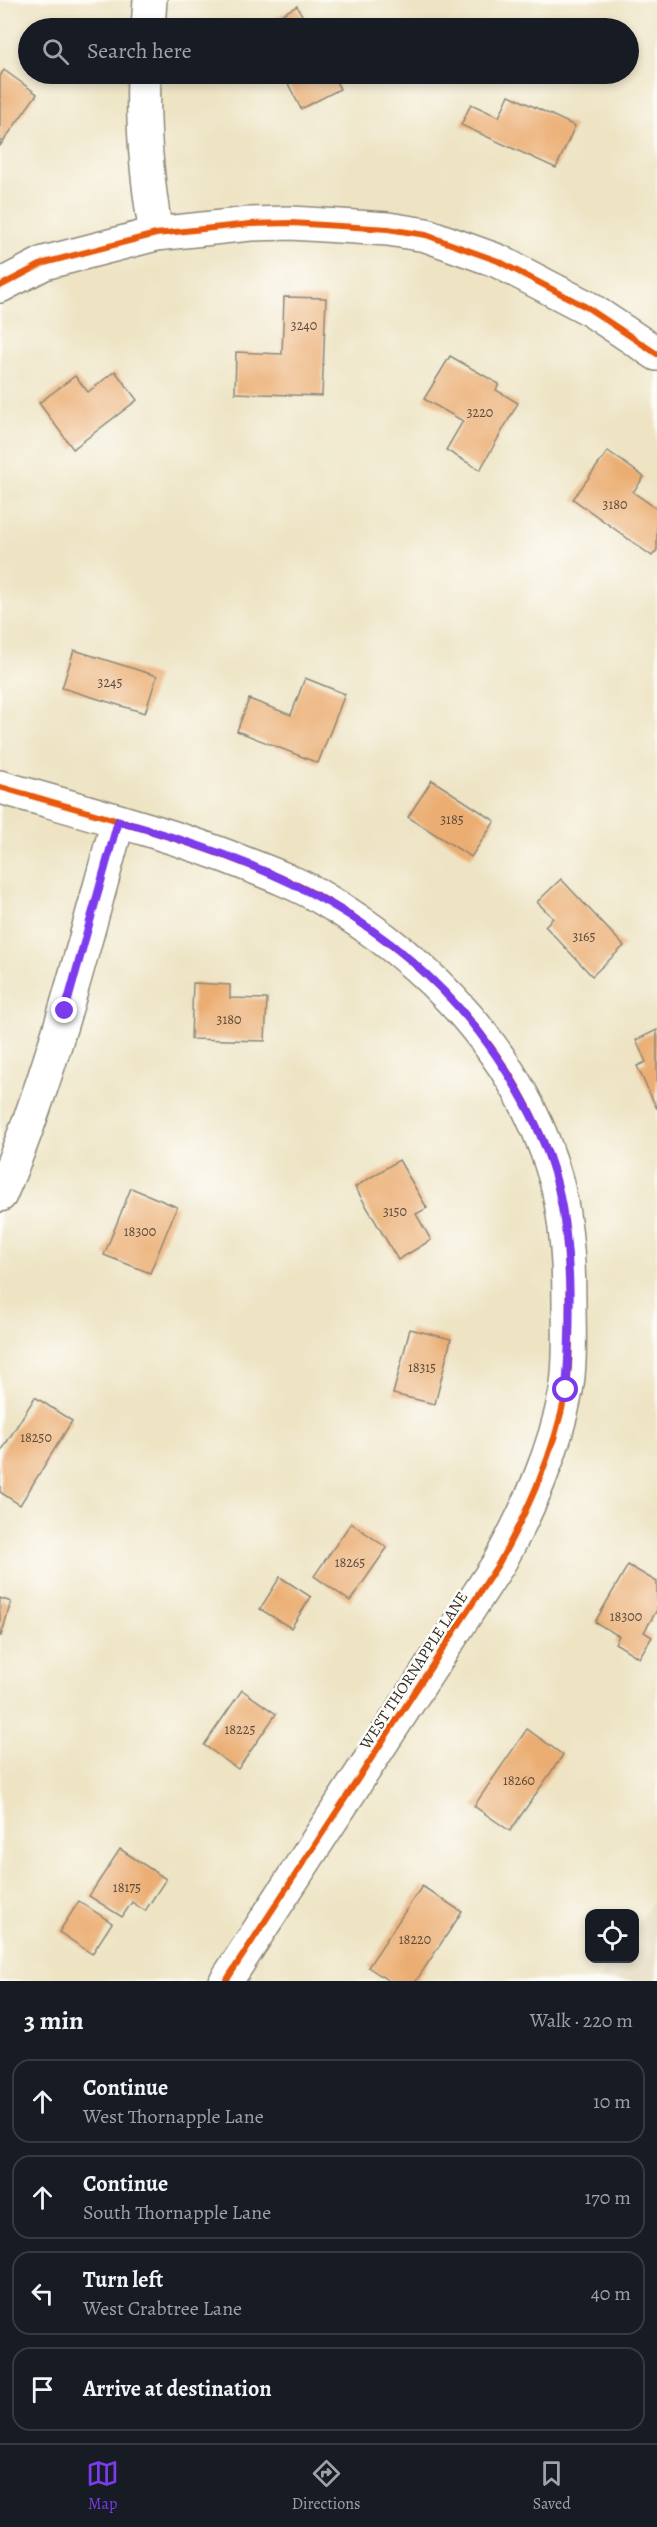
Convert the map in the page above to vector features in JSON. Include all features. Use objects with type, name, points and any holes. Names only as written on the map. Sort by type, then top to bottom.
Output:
[{"type":"street","points":[[149,18],[150,0]]},
{"type":"street","points":[[144,84],[147,173],[156,234]]},
{"type":"street","points":[[0,286],[44,263],[156,234],[250,224],[291,223],[388,229],[426,235],[498,261],[588,308],[657,354]]},
{"type":"street","name":"WEST THORNAPPLE LANE","points":[[0,787],[187,840],[278,876],[321,897],[390,942],[417,964],[471,1018],[514,1083],[533,1119],[555,1176],[569,1276],[569,1350],[566,1390],[548,1458],[527,1511],[500,1563],[226,1981]]},
{"type":"street","points":[[0,1195],[27,1127],[65,1011],[118,821]]},
{"type":"shaded area","points":[[657,1895],[657,1981],[598,1981],[611,1963],[639,1963],[639,1922]]},
{"type":"building","points":[[297,6],[304,18],[275,18]]},
{"type":"building","points":[[4,70],[18,80],[18,84],[23,84],[37,94],[0,146],[0,76]]},
{"type":"building","points":[[288,84],[337,84],[340,89],[301,109]]},
{"type":"building","points":[[509,95],[575,126],[556,168],[461,125],[471,104],[499,117]]},
{"type":"building","points":[[284,297],[326,298],[322,396],[235,393],[236,352],[282,354]]},
{"type":"building","points":[[450,356],[499,384],[496,390],[518,403],[480,470],[446,450],[463,421],[424,399]]},
{"type":"building","points":[[115,371],[137,400],[73,449],[39,403],[75,376],[88,392]]},
{"type":"building","points":[[608,451],[644,477],[633,492],[657,509],[657,550],[652,556],[573,499]]},
{"type":"building","points":[[74,650],[157,676],[145,713],[62,688]]},
{"type":"building","points":[[305,678],[345,694],[318,763],[237,731],[249,699],[291,715]]},
{"type":"building","points":[[432,780],[495,821],[471,857],[408,817]]},
{"type":"building","points":[[561,879],[624,946],[592,976],[545,926],[553,918],[537,902]]},
{"type":"building","points":[[193,983],[230,985],[230,998],[267,999],[265,1041],[191,1039]]},
{"type":"building","points":[[657,1030],[657,1109],[637,1066],[646,1062],[636,1040]]},
{"type":"building","points":[[399,1160],[427,1208],[416,1214],[431,1240],[398,1260],[355,1187]]},
{"type":"building","points":[[131,1188],[177,1207],[150,1273],[104,1255]]},
{"type":"building","points":[[410,1329],[451,1339],[435,1404],[393,1394]]},
{"type":"building","points":[[35,1397],[72,1421],[20,1505],[0,1492],[0,1453]]},
{"type":"building","points":[[351,1523],[387,1548],[350,1601],[314,1576]]},
{"type":"building","points":[[628,1565],[657,1582],[657,1610],[644,1632],[652,1637],[639,1658],[615,1643],[619,1636],[595,1622]]},
{"type":"building","points":[[280,1577],[311,1597],[291,1628],[260,1609]]},
{"type":"building","points":[[0,1598],[11,1602],[1,1636],[0,1636]]},
{"type":"building","points":[[242,1690],[276,1714],[238,1769],[204,1745]]},
{"type":"building","points":[[527,1729],[563,1755],[510,1831],[474,1806]]},
{"type":"building","points":[[120,1849],[166,1879],[145,1911],[132,1902],[122,1917],[89,1896]]},
{"type":"building","points":[[422,1886],[462,1912],[416,1981],[389,1981],[368,1967]]},
{"type":"building","points":[[79,1901],[112,1923],[92,1954],[59,1932]]},
{"type":"cycle path","points":[[0,286],[44,263],[156,234],[250,224],[291,223],[388,229],[426,235],[498,261],[588,308],[657,354]]},
{"type":"cycle path","points":[[0,787],[124,822],[216,852],[275,875],[322,898],[362,923],[399,951],[435,982],[467,1016],[495,1053],[520,1093],[541,1135],[556,1180],[565,1225],[569,1369],[561,1414],[539,1480],[499,1563],[226,1981]]},
{"type":"route","points":[[65,1011],[118,821],[187,840],[278,876],[321,897],[390,942],[417,964],[471,1018],[514,1083],[533,1119],[559,1191],[569,1276],[569,1350],[566,1390]]}]
